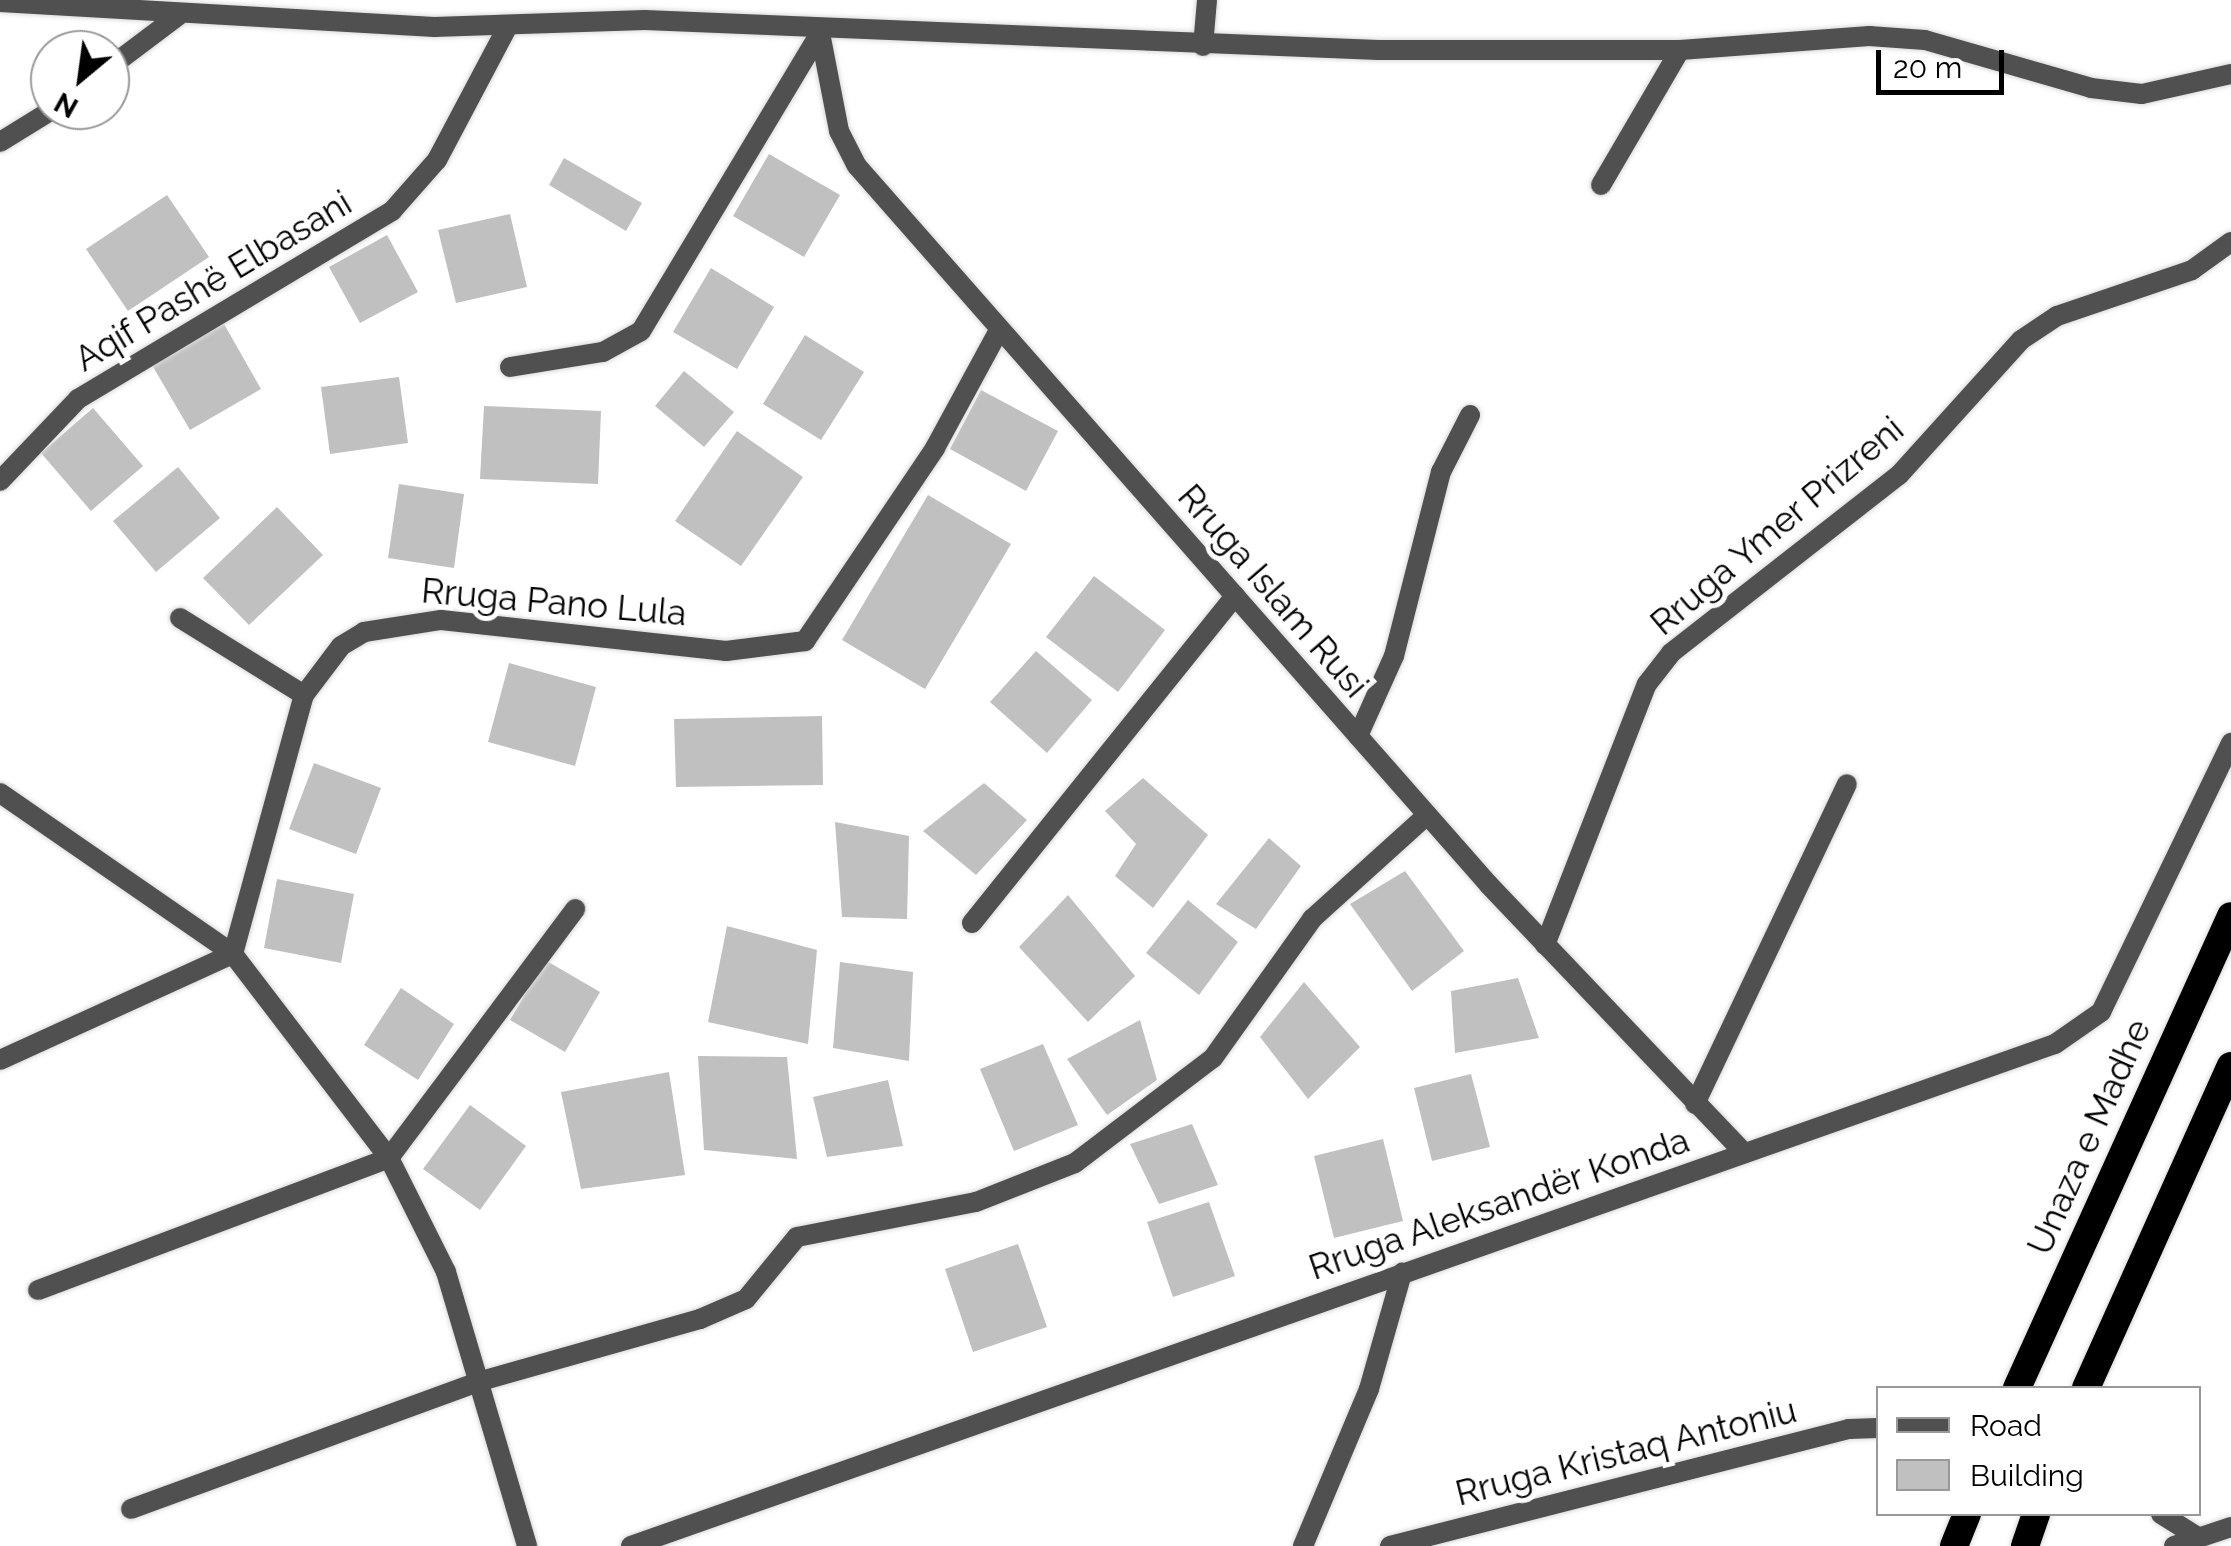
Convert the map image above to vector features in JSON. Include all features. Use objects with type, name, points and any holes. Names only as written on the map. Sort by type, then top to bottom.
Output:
[{"type":"highway","name":"Unaza e Madhe","points":[[2018,1386],[2231,916]]},
{"type":"highway","points":[[2087,1386],[2231,1066]]},
{"type":"highway","points":[[1954,1546],[1966,1516]]},
{"type":"highway","points":[[2025,1546],[2035,1516]]},
{"type":"street","points":[[1204,46],[1207,0]]},
{"type":"street","points":[[0,2],[179,15],[508,26],[645,20],[820,33],[1204,46],[1680,50],[1925,40],[2142,94],[2231,74]]},
{"type":"street","points":[[130,52],[179,15]]},
{"type":"street","name":"Aqif Pashë Elbasani","points":[[0,481],[78,399],[392,211],[437,160],[508,26]]},
{"type":"street","points":[[510,367],[604,352],[640,331],[820,33]]},
{"type":"street","name":"Rruga Islam Rusi","points":[[820,33],[839,131],[857,166],[1427,814],[1545,945],[1744,1153]]},
{"type":"street","points":[[1601,185],[1680,50]]},
{"type":"street","points":[[0,142],[30,124]]},
{"type":"street","name":"Rruga Ymer Prizreni","points":[[1545,945],[1648,684],[1671,653],[1899,475],[2021,340],[2057,316],[2192,270],[2231,242]]},
{"type":"street","name":"Rruga Pano Lula","points":[[233,954],[304,695],[341,646],[393,622],[726,651],[805,641],[935,448],[999,330]]},
{"type":"street","points":[[1358,736],[1394,656],[1441,472],[1470,415]]},
{"type":"street","points":[[972,923],[1235,596]]},
{"type":"street","points":[[180,618],[304,695]]},
{"type":"street","name":"Rruga Aleksandër Konda","points":[[631,1546],[2055,1044],[2101,1012],[2231,743]]},
{"type":"street","points":[[1695,1104],[1847,784]]},
{"type":"street","points":[[4,802],[233,954],[389,1158],[446,1272],[527,1546]]},
{"type":"street","points":[[131,1509],[481,1381],[746,1299],[797,1237],[976,1202],[1074,1163],[1213,1058],[1312,919],[1427,814]]},
{"type":"street","points":[[38,1290],[389,1158],[575,909]]},
{"type":"street","points":[[0,1060],[233,954]]},
{"type":"street","points":[[1303,1546],[1370,1389],[1402,1273]]},
{"type":"street","name":"Rruga Kristaq Antoniu","points":[[1390,1546],[1849,1429],[1876,1428]]},
{"type":"street","points":[[2164,1516],[2196,1535]]},
{"type":"street","points":[[2174,1546],[2196,1535],[2231,1527]]},
{"type":"building","points":[[769,154],[840,195],[804,257],[733,216]]},
{"type":"building","points":[[564,158],[642,203],[626,231],[549,185]]},
{"type":"building","points":[[167,195],[209,257],[128,311],[86,249]]},
{"type":"building","points":[[510,214],[527,287],[456,303],[438,230]]},
{"type":"building","points":[[387,235],[418,292],[360,323],[329,267]]},
{"type":"building","points":[[711,268],[774,307],[737,369],[673,332]]},
{"type":"building","points":[[224,324],[261,389],[190,430],[152,365]]},
{"type":"building","points":[[805,335],[864,372],[821,440],[763,404]]},
{"type":"building","points":[[684,371],[734,412],[704,447],[655,406]]},
{"type":"building","points":[[399,377],[408,443],[330,454],[321,387]]},
{"type":"building","points":[[981,390],[1058,431],[1026,491],[950,449]]},
{"type":"building","points":[[484,406],[601,411],[598,484],[480,479]]},
{"type":"building","points":[[93,408],[143,466],[91,511],[41,453]]},
{"type":"building","points":[[737,431],[803,477],[741,566],[675,521]]},
{"type":"building","points":[[178,467],[220,518],[156,572],[113,521]]},
{"type":"building","points":[[399,484],[464,494],[454,568],[388,558]]},
{"type":"building","points":[[928,495],[1011,544],[925,689],[842,640]]},
{"type":"building","points":[[277,507],[323,555],[249,625],[203,578]]},
{"type":"building","points":[[1094,576],[1165,630],[1118,692],[1046,637]]},
{"type":"building","points":[[1036,651],[1092,700],[1047,753],[990,702]]},
{"type":"building","points":[[509,663],[596,687],[575,766],[488,742]]},
{"type":"building","points":[[822,716],[823,785],[676,787],[674,719]]},
{"type":"building","points":[[314,763],[381,788],[356,854],[289,829]]},
{"type":"building","points":[[1143,778],[1208,835],[1153,908],[1115,876],[1136,844],[1105,811]]},
{"type":"building","points":[[984,783],[1027,820],[976,875],[923,831]]},
{"type":"building","points":[[835,822],[909,836],[907,919],[842,917]]},
{"type":"building","points":[[1269,838],[1301,866],[1256,929],[1216,904]]},
{"type":"building","points":[[1405,871],[1464,951],[1412,991],[1350,904]]},
{"type":"building","points":[[277,879],[354,894],[341,963],[264,948]]},
{"type":"building","points":[[1068,895],[1135,976],[1088,1022],[1019,947]]},
{"type":"building","points":[[1188,900],[1238,942],[1199,995],[1146,953]]},
{"type":"building","points":[[727,926],[817,950],[808,1044],[708,1022]]},
{"type":"building","points":[[545,960],[600,992],[565,1052],[510,1020]]},
{"type":"building","points":[[840,962],[913,972],[909,1061],[833,1048]]},
{"type":"building","points":[[1518,978],[1539,1038],[1455,1053],[1451,991]]},
{"type":"building","points":[[1304,982],[1360,1047],[1308,1099],[1260,1037]]},
{"type":"building","points":[[401,988],[454,1024],[418,1080],[364,1045]]},
{"type":"building","points":[[1140,1020],[1157,1080],[1107,1115],[1067,1059]]},
{"type":"building","points":[[1043,1044],[1078,1125],[1014,1151],[980,1069]]},
{"type":"building","points":[[698,1056],[787,1057],[797,1159],[704,1150]]},
{"type":"building","points":[[669,1072],[685,1175],[581,1189],[561,1092]]},
{"type":"building","points":[[1471,1074],[1490,1147],[1432,1161],[1414,1088]]},
{"type":"building","points":[[888,1080],[903,1146],[827,1157],[813,1097]]},
{"type":"building","points":[[470,1105],[526,1146],[480,1210],[423,1169]]},
{"type":"building","points":[[1192,1124],[1218,1185],[1159,1204],[1130,1144]]},
{"type":"building","points":[[1383,1139],[1403,1221],[1334,1238],[1314,1156]]},
{"type":"building","points":[[1209,1202],[1235,1276],[1173,1297],[1147,1222]]},
{"type":"building","points":[[1018,1244],[1047,1327],[973,1352],[945,1269]]}]
